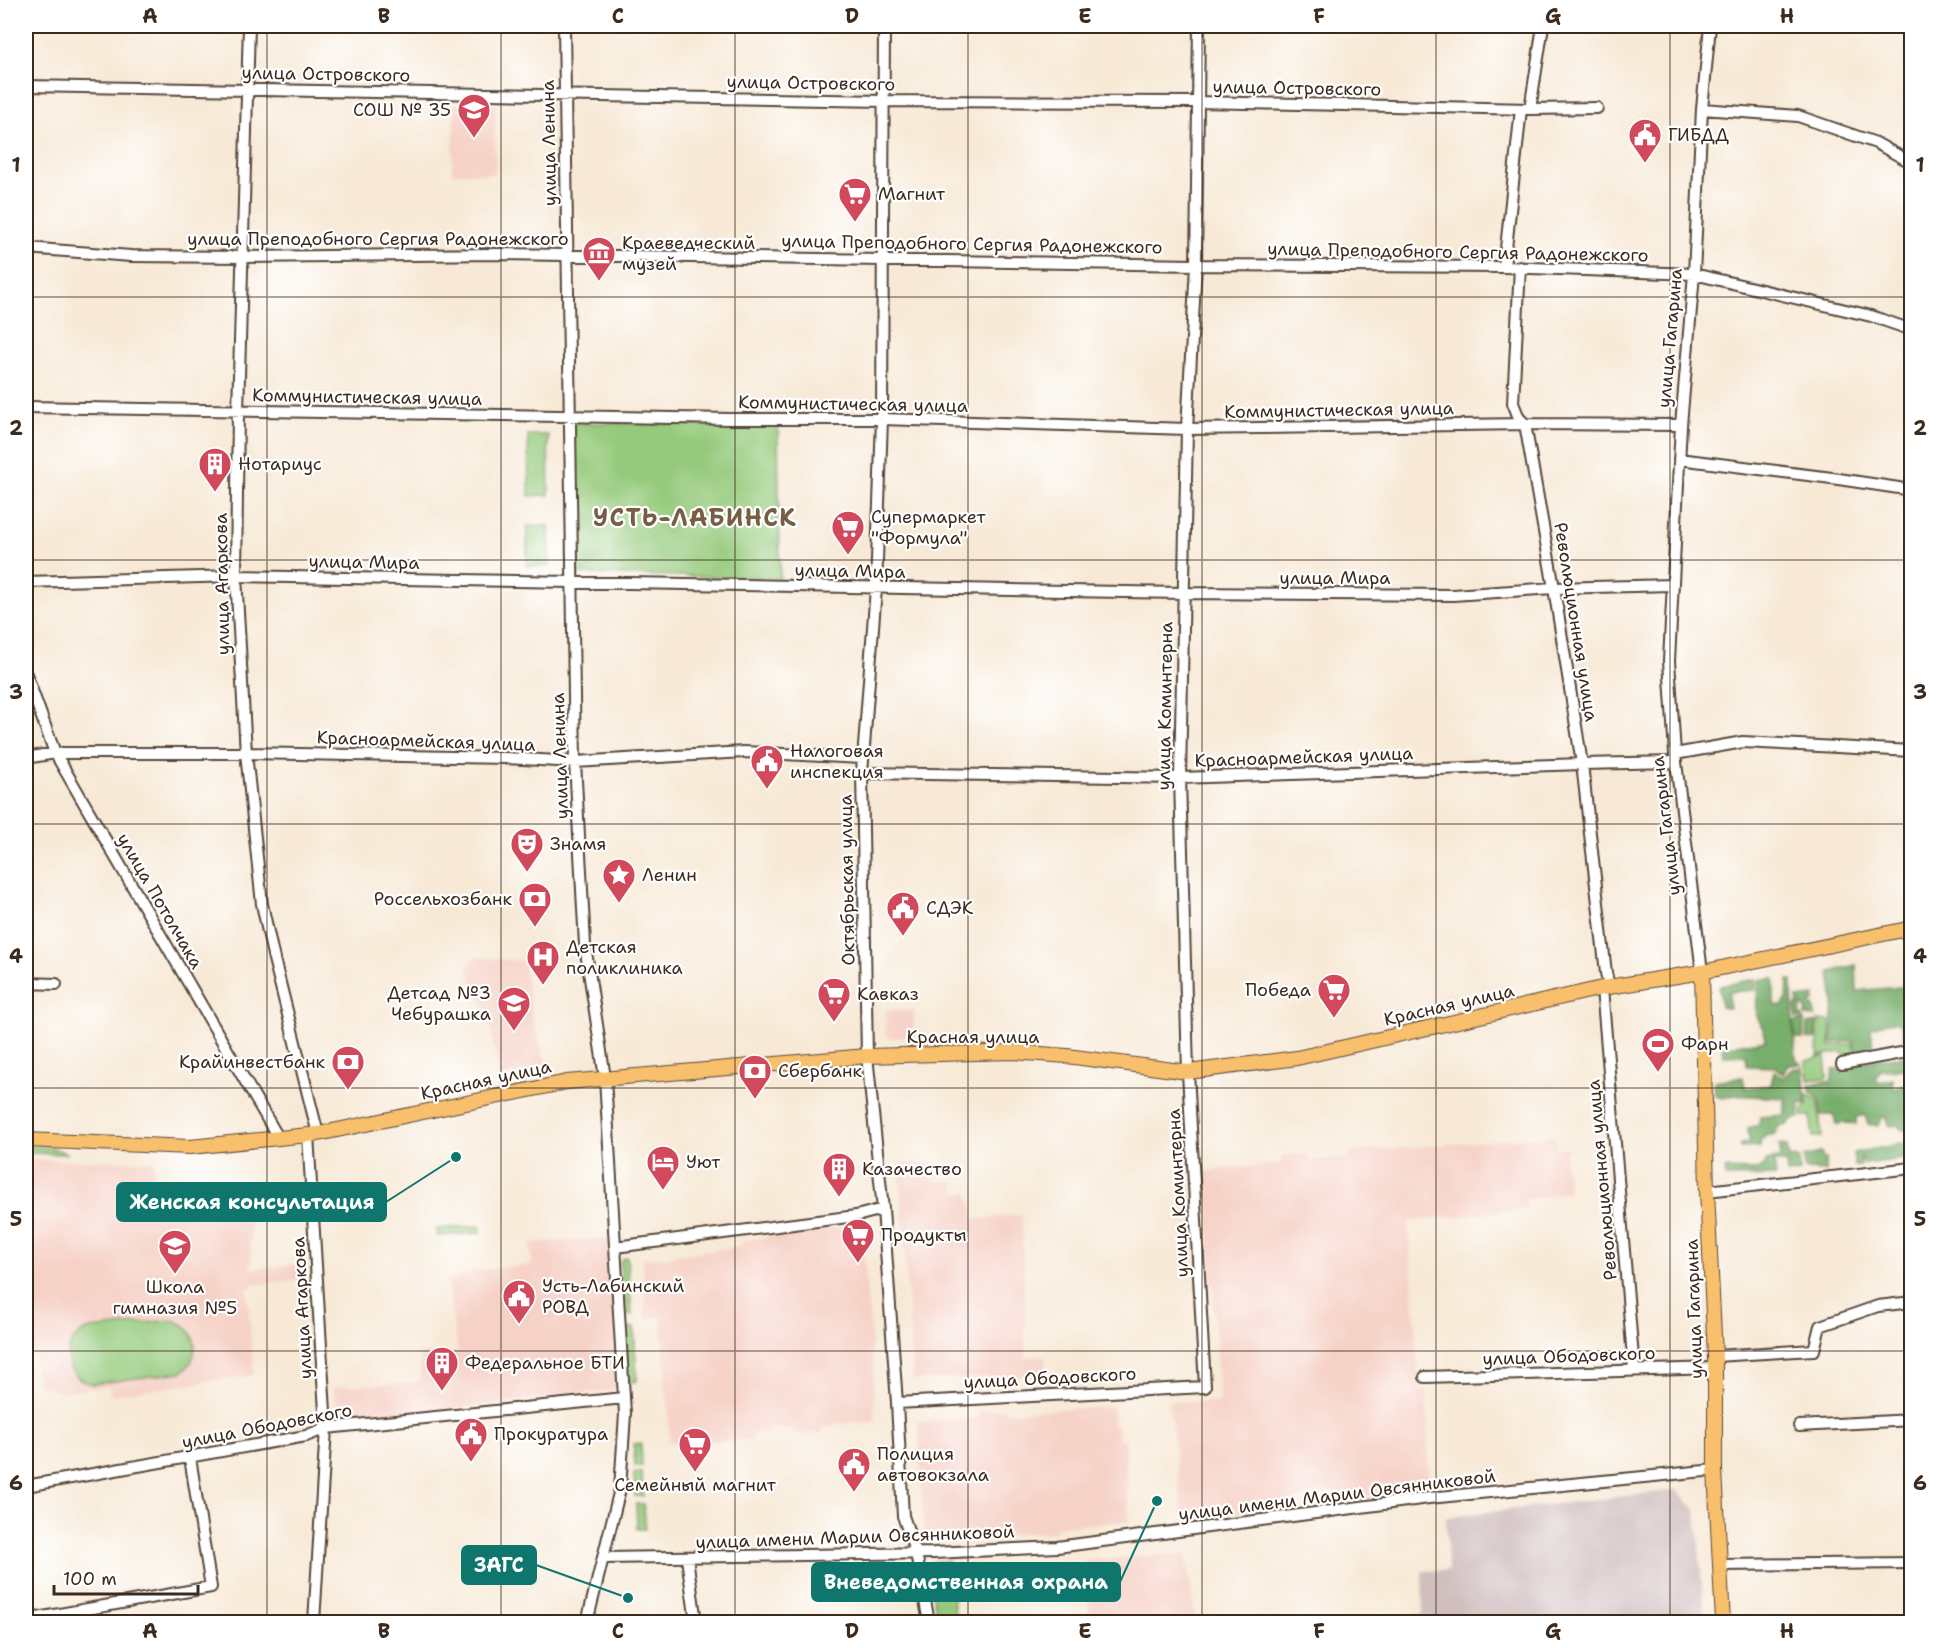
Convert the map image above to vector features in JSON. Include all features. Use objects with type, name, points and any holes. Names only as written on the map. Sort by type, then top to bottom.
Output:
[{"type":"main road","name":"Красная улица","points":[[26,1140],[190,1147],[279,1139],[313,1135],[567,1082],[867,1056],[1012,1052],[1067,1056],[1188,1072],[1297,1058],[1606,987],[1702,972],[1911,928]]},
{"type":"main road","name":"улица Гагарина","points":[[1702,972],[1714,1362],[1715,1470],[1723,1623]]},
{"type":"street","name":"улица Агаркова","points":[[249,26],[238,411],[236,576],[246,753],[262,904],[313,1135],[326,1428],[314,1623]]},
{"type":"street","name":"улица Ленина","points":[[564,26],[571,583],[576,762],[585,945],[605,1078],[625,1414],[620,1490],[587,1623]]},
{"type":"street","name":"Октябрьская улица","points":[[884,26],[882,419],[876,588],[862,758],[867,1056],[883,1209],[903,1516],[916,1553],[929,1623]]},
{"type":"street","name":"улица Коминтерна","points":[[1199,26],[1196,265],[1186,429],[1180,778],[1188,1072],[1205,1387]]},
{"type":"street","points":[[1504,267],[1525,109],[1543,26]]},
{"type":"street","name":"улица Гагарина","points":[[1702,972],[1675,758],[1669,661],[1681,425],[1694,274],[1702,109],[1710,26]]},
{"type":"street","name":"улица Островского","points":[[26,86],[884,101],[1198,102],[1525,109],[1597,108]]},
{"type":"street","points":[[1702,109],[1798,116],[1876,143],[1911,163]]},
{"type":"street","name":"улица Преподобного Сергия Радонежского","points":[[26,248],[131,256],[496,254],[1196,265],[1520,267],[1694,274],[1871,316],[1911,330]]},
{"type":"street","name":"Революционная улица","points":[[1520,267],[1513,403],[1525,424],[1582,764],[1606,973],[1634,1370]]},
{"type":"street","name":"Коммунистическая улица","points":[[26,407],[730,419],[882,419],[1186,429],[1525,424],[1681,425]]},
{"type":"street","points":[[1679,459],[1911,490]]},
{"type":"street","name":"улица Мира","points":[[26,582],[236,576],[1183,593],[1453,595],[1554,588],[1673,585]]},
{"type":"street","name":"улица Потолчака","points":[[26,674],[55,753],[279,1139]]},
{"type":"street","name":"Красноармейская улица","points":[[862,773],[1180,778],[1582,764],[1675,758],[1743,742],[1911,751]]},
{"type":"street","name":"Красноармейская улица","points":[[26,758],[55,753],[246,753],[506,758],[576,762],[744,752],[862,758]]},
{"type":"street","points":[[26,983],[56,984]]},
{"type":"street","points":[[1842,1064],[1911,1051]]},
{"type":"street","points":[[1707,1191],[1911,1168]]},
{"type":"street","points":[[615,1247],[856,1216],[883,1209]]},
{"type":"street","name":"улица Ободовского","points":[[1425,1377],[1634,1370],[1814,1350],[1820,1326],[1878,1306],[1911,1302]]},
{"type":"street","name":"улица Ободовского","points":[[897,1403],[1205,1387]]},
{"type":"street","name":"улица Ободовского","points":[[26,1486],[306,1436],[326,1428],[624,1398]]},
{"type":"street","points":[[1799,1426],[1911,1420]]},
{"type":"street","points":[[26,1620],[211,1587],[190,1458]]},
{"type":"street","name":"улица имени Марии Овсянниковой","points":[[604,1558],[916,1553],[1057,1547],[1429,1498],[1715,1470]]},
{"type":"street","points":[[687,1558],[696,1623]]},
{"type":"street","points":[[1719,1565],[1911,1563]]},
{"type":"shaded area","name":"СОШ № 35","points":[[455,104],[495,104],[495,174],[452,173]]},
{"type":"shaded area","name":"Детсад №3 Чебурашка","points":[[475,957],[523,961],[532,1016],[547,1066],[500,1077],[487,1011],[467,969]]},
{"type":"shaded area","points":[[886,1010],[914,1010],[913,1037],[890,1038],[886,1035]]},
{"type":"shaded area","points":[[1555,1136],[1556,1149],[1568,1147],[1564,1161],[1569,1192],[1525,1200],[1526,1209],[1408,1221],[1420,1391],[1427,1391],[1429,1489],[1355,1498],[1332,1491],[1317,1492],[1281,1507],[1183,1519],[1169,1402],[1219,1401],[1206,1171],[1282,1164],[1281,1156],[1308,1153],[1309,1161],[1350,1157],[1350,1152]]},
{"type":"shaded area","name":"Школа гимназия №5","points":[[26,1160],[154,1161],[157,1201],[250,1198],[251,1269],[301,1264],[302,1279],[253,1285],[247,1290],[254,1375],[111,1395],[109,1387],[59,1392],[38,1385],[26,1323]]},
{"type":"shaded area","points":[[932,1162],[933,1181],[955,1181],[956,1193],[968,1192],[975,1219],[1022,1215],[1026,1357],[1045,1357],[1046,1379],[1025,1376],[913,1380],[899,1164]]},
{"type":"shaded area","points":[[861,1224],[873,1360],[875,1422],[833,1424],[832,1427],[822,1427],[823,1433],[793,1434],[792,1428],[772,1429],[771,1432],[752,1434],[752,1440],[670,1442],[667,1391],[664,1390],[663,1378],[666,1377],[661,1317],[646,1318],[643,1257],[668,1258],[675,1255],[739,1247],[744,1240]]},
{"type":"shaded area","points":[[611,1238],[620,1378],[613,1390],[459,1408],[345,1417],[335,1409],[333,1387],[420,1382],[420,1353],[458,1352],[447,1278],[470,1275],[470,1271],[532,1265],[530,1243]]},
{"type":"shaded area","points":[[1113,1407],[1114,1426],[1117,1426],[1118,1439],[1125,1439],[1129,1522],[1056,1526],[1056,1532],[924,1539],[918,1421],[978,1418],[978,1411],[1004,1409],[1005,1412]]},
{"type":"shaded area","points":[[1677,1490],[1696,1511],[1705,1622],[1402,1622],[1402,1615],[1423,1614],[1422,1571],[1448,1570],[1446,1517]]},
{"type":"shaded area","points":[[1186,1554],[1196,1622],[1090,1622],[1084,1560]]},
{"type":"green space","points":[[573,423],[778,425],[780,578],[577,574]]},
{"type":"green space","points":[[528,435],[548,435],[549,495],[529,496]]},
{"type":"green space","points":[[527,526],[549,526],[550,566],[527,566]]},
{"type":"green space","points":[[1856,965],[1857,991],[1911,986],[1911,1043],[1906,1044],[1901,1023],[1895,1021],[1871,1028],[1873,1048],[1856,1051],[1853,1041],[1831,1043],[1834,1003],[1830,972]]},
{"type":"green space","points":[[1774,978],[1774,1005],[1782,1006],[1787,999],[1788,980],[1792,980],[1793,1022],[1804,1020],[1803,1039],[1796,1039],[1793,1023],[1796,1060],[1801,1064],[1788,1065],[1783,1074],[1775,1067],[1747,1066],[1746,1055],[1724,1056],[1722,1047],[1766,1040],[1756,1013],[1759,980]]},
{"type":"green space","points":[[1756,979],[1755,990],[1729,992],[1729,1009],[1721,1007],[1719,986]]},
{"type":"green space","points":[[1815,996],[1814,1002],[1810,1003],[1814,1007],[1815,1017],[1805,1016],[1807,1011],[1802,1004],[1800,1013],[1803,1018],[1796,1018],[1797,998]]},
{"type":"green space","points":[[1818,1021],[1830,1021],[1830,1046],[1853,1044],[1855,1054],[1845,1057],[1842,1052],[1818,1056]]},
{"type":"green space","points":[[1816,1022],[1816,1039],[1806,1038],[1807,1024]]},
{"type":"green space","points":[[1908,1055],[1910,1069],[1881,1070],[1875,1078],[1879,1083],[1893,1079],[1893,1089],[1905,1085],[1911,1090],[1911,1142],[1909,1131],[1901,1129],[1898,1125],[1889,1126],[1886,1118],[1881,1117],[1878,1126],[1868,1124],[1865,1115],[1856,1117],[1856,1124],[1836,1125],[1834,1115],[1821,1115],[1820,1100],[1811,1093],[1809,1085],[1826,1081],[1831,1083],[1833,1070]]},
{"type":"green space","points":[[1825,1056],[1827,1078],[1808,1080],[1806,1061]]},
{"type":"green space","points":[[1803,1067],[1806,1104],[1800,1103],[1799,1118],[1791,1120],[1788,1125],[1779,1126],[1775,1134],[1765,1136],[1760,1142],[1760,1147],[1740,1148],[1740,1144],[1749,1142],[1748,1128],[1759,1125],[1760,1117],[1785,1115],[1785,1098],[1734,1095],[1723,1098],[1715,1096],[1714,1081],[1742,1077],[1746,1088],[1771,1085],[1774,1071],[1783,1078],[1792,1069]]},
{"type":"green space","points":[[1807,1095],[1818,1101],[1822,1137],[1813,1137],[1810,1116],[1802,1116],[1803,1108],[1807,1107]]},
{"type":"green space","points":[[1911,1142],[1911,1158],[1865,1164],[1861,1156],[1861,1165],[1855,1166],[1853,1153]]},
{"type":"green space","points":[[1780,1145],[1787,1146],[1789,1158],[1799,1158],[1800,1172],[1787,1174],[1786,1162],[1774,1162],[1776,1176],[1726,1177],[1725,1169],[1755,1170],[1765,1166],[1766,1161],[1780,1157]]},
{"type":"green space","points":[[26,1146],[51,1147],[68,1154],[26,1153]]},
{"type":"green space","points":[[1821,1153],[1823,1159],[1826,1159],[1826,1171],[1805,1170],[1804,1157]]},
{"type":"green space","points":[[480,1226],[481,1233],[437,1236],[436,1229]]},
{"type":"green space","points":[[627,1257],[632,1315],[624,1316],[620,1262]]},
{"type":"green space","points":[[171,1320],[187,1328],[194,1343],[193,1359],[181,1372],[93,1384],[74,1374],[68,1357],[69,1348],[81,1333],[91,1329]]},
{"type":"green space","points":[[626,1328],[634,1328],[637,1381],[629,1382]]},
{"type":"green space","points":[[641,1443],[642,1466],[635,1466],[634,1444]]},
{"type":"green space","points":[[634,1473],[642,1473],[643,1496],[635,1496]]},
{"type":"green space","points":[[636,1504],[644,1504],[645,1529],[637,1529]]},
{"type":"green space","points":[[948,1561],[956,1622],[942,1622],[938,1618],[930,1581],[932,1562]]},
{"type":"place","name":"СОШ № 35","points":[[474,139]]},
{"type":"place","name":"ГИБДД","points":[[1645,164]]},
{"type":"place","name":"Магнит","points":[[855,223]]},
{"type":"place","name":"Краеведческий музей","points":[[599,282]]},
{"type":"place","name":"Нотариус","points":[[215,493]]},
{"type":"place","name":"Супермаркет \"Формула\"","points":[[848,556]]},
{"type":"place","name":"Налоговая инспекция","points":[[767,790]]},
{"type":"place","name":"Знамя","points":[[527,873]]},
{"type":"place","name":"Ленин","points":[[619,904]]},
{"type":"place","name":"Россельхозбанк","points":[[535,928]]},
{"type":"place","name":"СДЭК","points":[[903,937]]},
{"type":"place","name":"Детская поликлиника","points":[[543,986]]},
{"type":"place","name":"Победа","points":[[1334,1019]]},
{"type":"place","name":"Кавказ","points":[[834,1023]]},
{"type":"place","name":"Детсад №3 Чебурашка","points":[[514,1032]]},
{"type":"place","name":"Фарн","points":[[1658,1073]]},
{"type":"place","name":"Крайинвестбанк","points":[[348,1091]]},
{"type":"place","name":"Сбербанк","points":[[755,1100]]},
{"type":"place","name":"Женская консультация","points":[[456,1157]]},
{"type":"place","name":"Уют","points":[[663,1191]]},
{"type":"place","name":"Казачество","points":[[839,1198]]},
{"type":"place","name":"Продукты","points":[[858,1264]]},
{"type":"place","name":"Школа гимназия №5","points":[[175,1275]]},
{"type":"place","name":"Усть-Лабинский РОВД","points":[[519,1325]]},
{"type":"place","name":"Федеральное БТИ","points":[[442,1392]]},
{"type":"place","name":"Прокуратура","points":[[471,1463]]},
{"type":"place","name":"Семейный магнит","points":[[695,1473]]},
{"type":"place","name":"Полиция автовокзала","points":[[854,1493]]},
{"type":"place","name":"Вневедомственная охрана","points":[[1157,1501]]},
{"type":"place","name":"ЗАГС","points":[[628,1598]]},
{"type":"district","name":"УСТЬ-ЛАБИНСК","points":[[695,518]]}]
